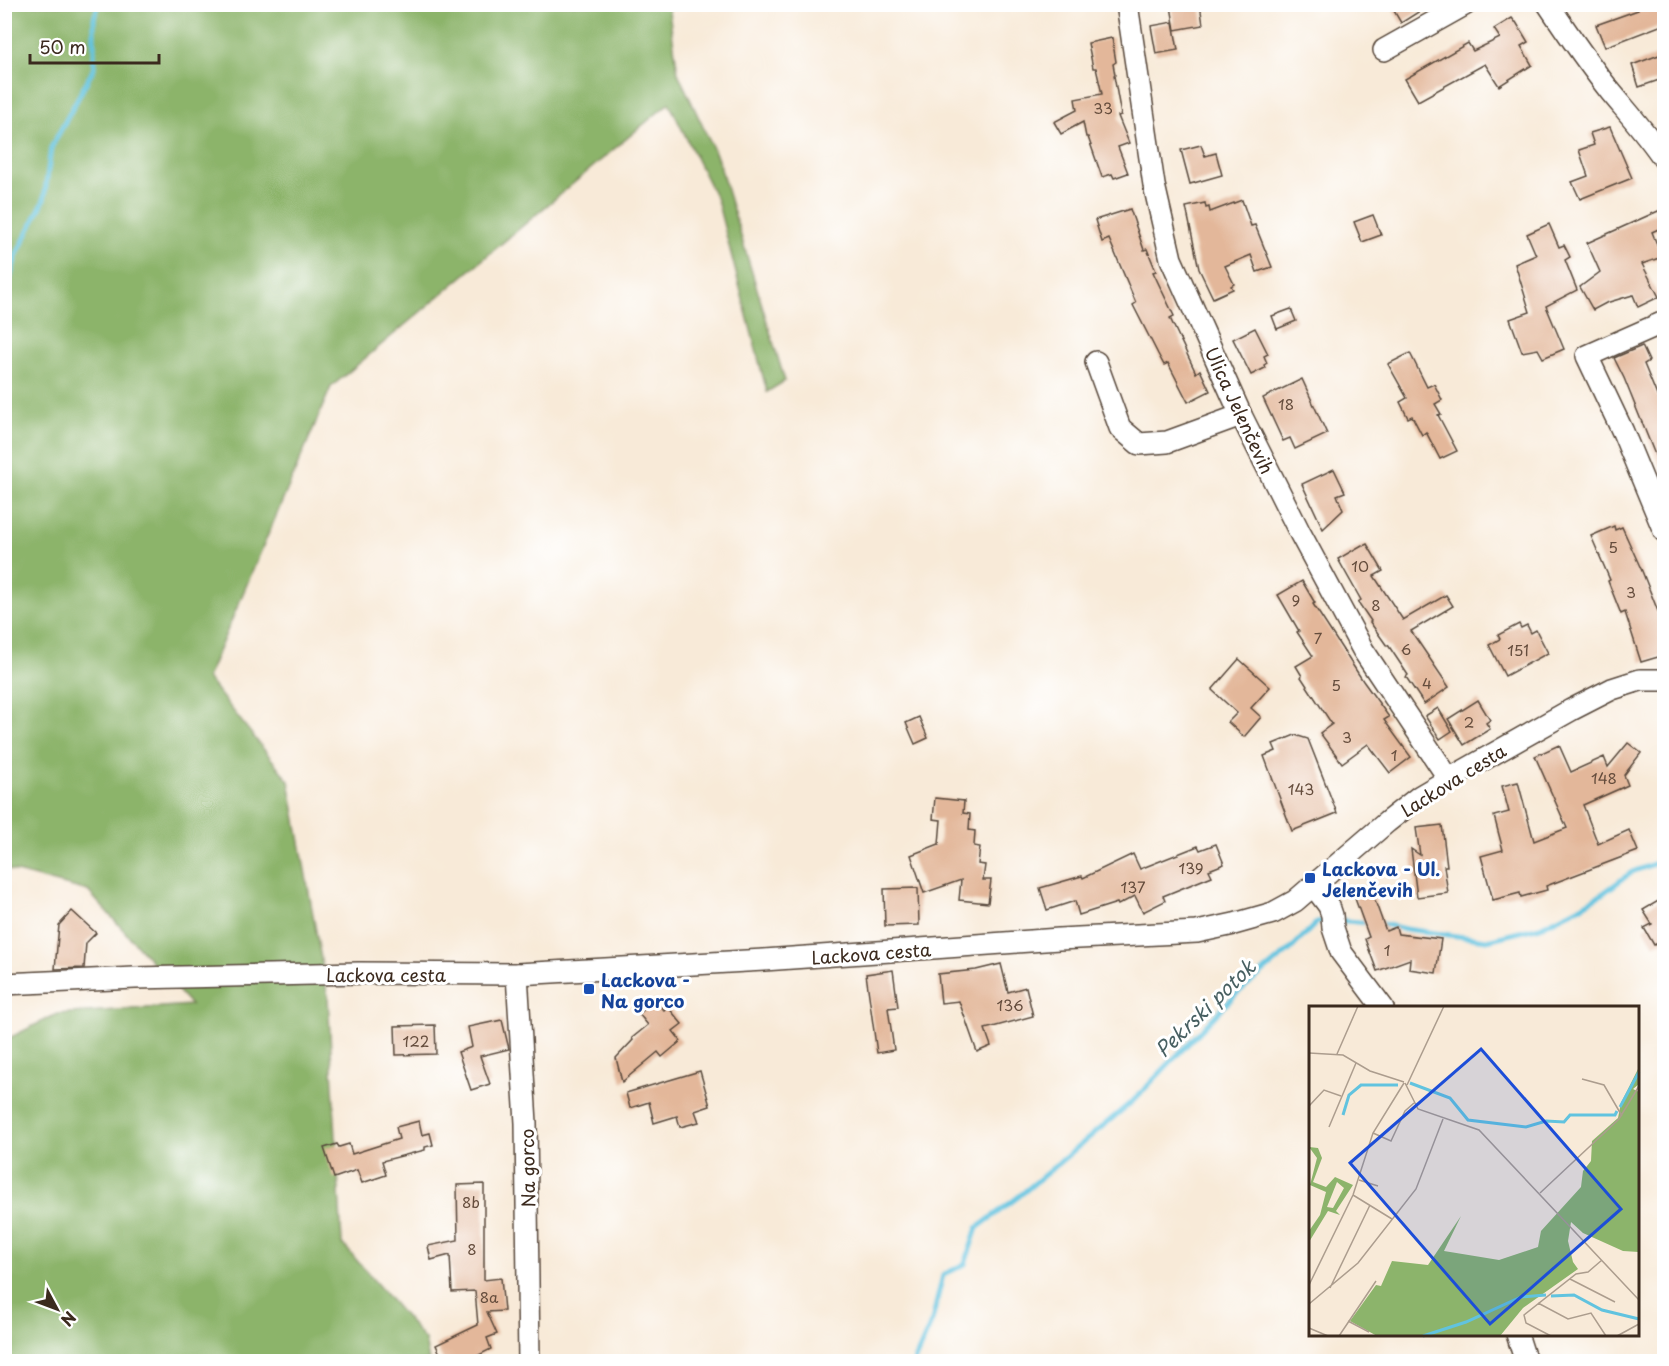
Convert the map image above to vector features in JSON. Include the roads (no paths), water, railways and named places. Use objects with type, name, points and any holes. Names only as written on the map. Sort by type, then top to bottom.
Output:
[{"type":"street","name":"Ulica Jelenčevih","points":[[1127,4],[1154,185],[1171,260],[1241,415],[1300,533],[1363,650],[1449,779]]},
{"type":"street","points":[[1384,50],[1466,4]]},
{"type":"street","points":[[1548,4],[1569,36],[1665,159]]},
{"type":"street","points":[[1665,322],[1587,356],[1623,432],[1665,531]]},
{"type":"street","points":[[1096,362],[1120,428],[1139,444],[1167,442],[1241,415]]},
{"type":"street","name":"Lackova cesta","points":[[4,984],[182,977],[517,974],[1197,932],[1273,913],[1295,901],[1314,886],[1420,796],[1570,710],[1612,689],[1640,680],[1665,680]]},
{"type":"street","points":[[1314,886],[1329,906],[1341,952],[1382,1006]]},
{"type":"street","name":"Na gorco","points":[[517,974],[526,1123],[529,1362]]},
{"type":"street","points":[[1517,1336],[1527,1362]]},
{"type":"waterway","points":[[4,300],[16,256],[44,200],[51,148],[94,68],[94,18],[99,4]]},
{"type":"waterway","name":"Pekrski potok","points":[[1378,923],[1487,940],[1540,927],[1602,894],[1632,872],[1664,860]]},
{"type":"waterway","name":"Pekrski potok","points":[[1336,920],[1369,923]]},
{"type":"waterway","name":"Pekrski potok","points":[[914,1362],[932,1321],[943,1275],[965,1264],[977,1228],[1018,1197],[1134,1100],[1235,995],[1291,949],[1317,922],[1327,921]]},
{"type":"place","name":"Lackova - Ul. Jelenčevih","points":[[1310,878]]},
{"type":"place","name":"Lackova - Na gorco","points":[[589,989]]}]
